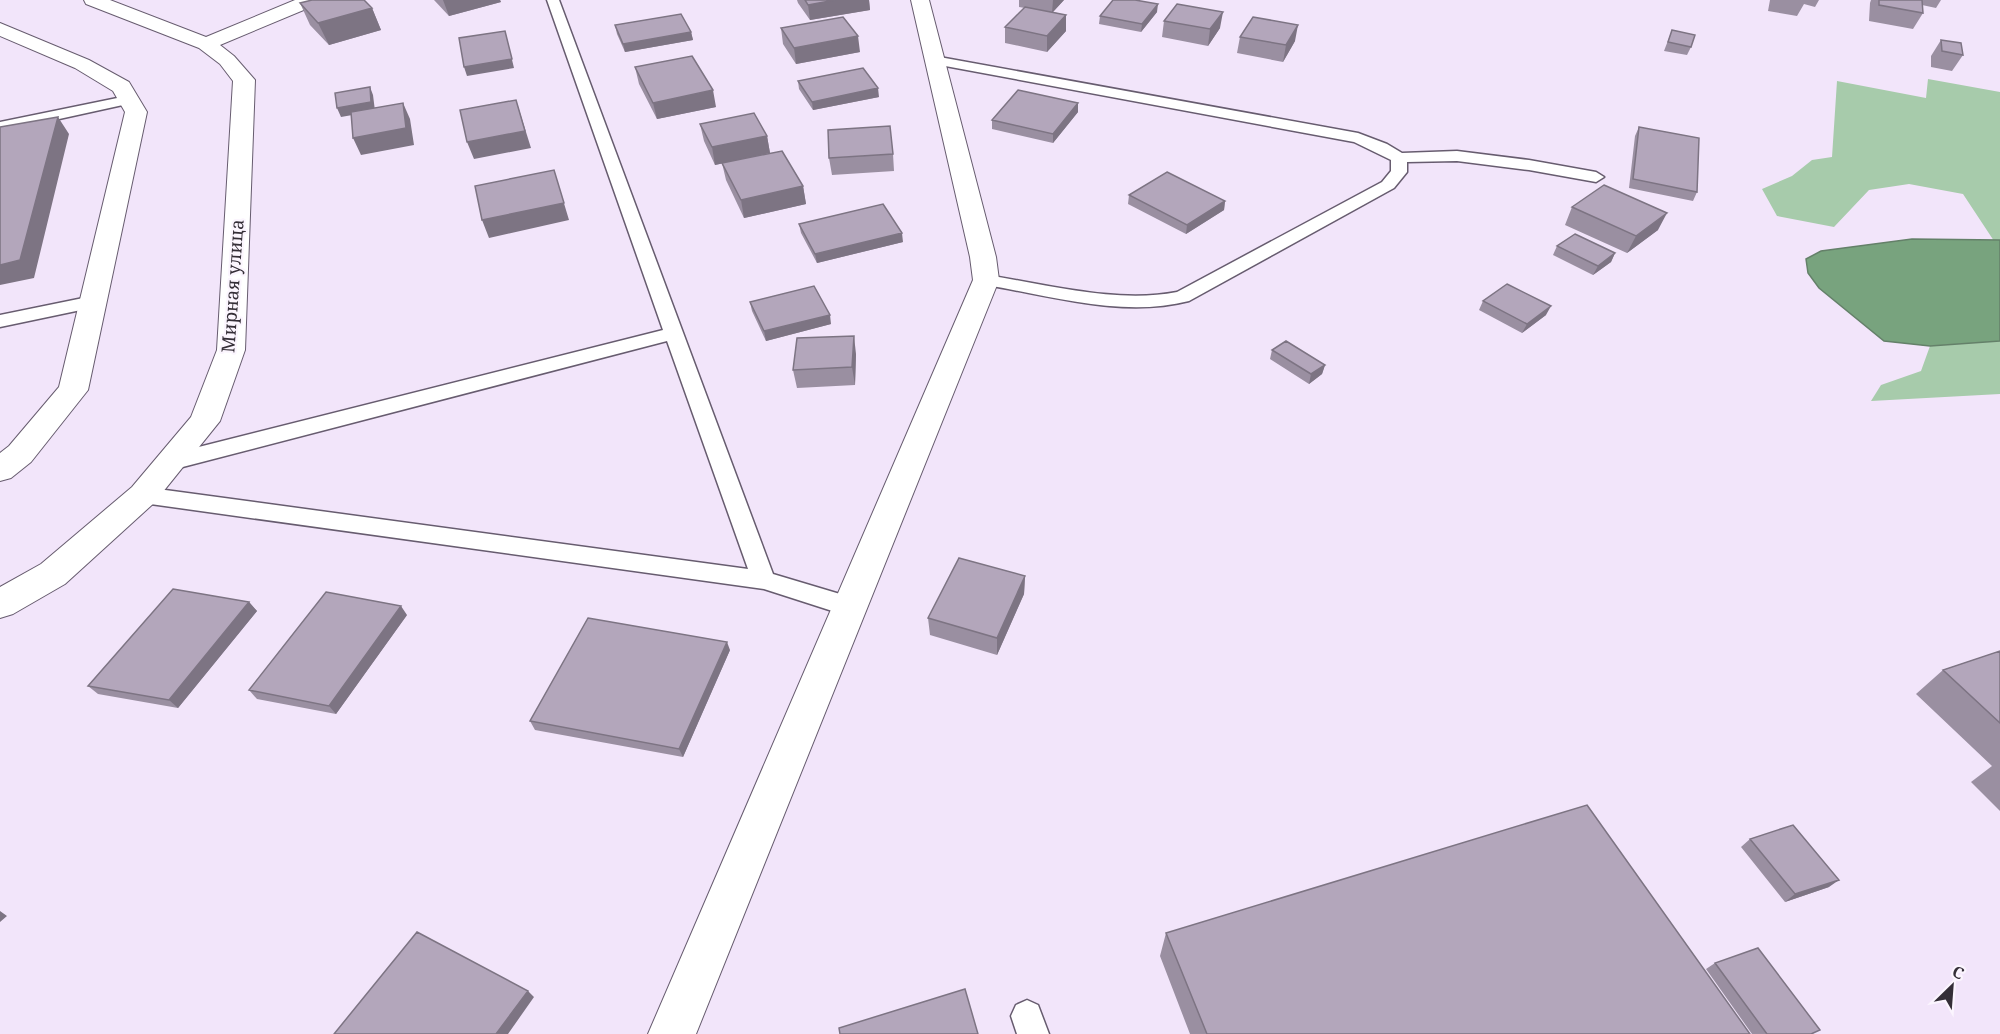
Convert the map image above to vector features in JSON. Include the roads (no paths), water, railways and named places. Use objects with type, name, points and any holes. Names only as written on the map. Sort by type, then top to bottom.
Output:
[{"type":"street","name":"Мирная улица","points":[[0,604],[53,574],[144,495],[204,422],[231,350],[244,80],[227,60],[206,44],[93,0]]},
{"type":"street","points":[[206,44],[311,0]]},
{"type":"street","points":[[672,1034],[986,280],[983,257],[920,0]]},
{"type":"street","points":[[0,30],[82,64],[121,87],[136,112],[73,390],[20,454],[0,470]]},
{"type":"lane","points":[[553,0],[764,580]]},
{"type":"lane","points":[[934,60],[1358,138],[1381,147],[1399,158],[1457,156],[1596,177]]},
{"type":"lane","points":[[0,127],[127,100]]},
{"type":"lane","points":[[986,280],[1116,301],[1156,302],[1182,297],[1388,185],[1400,172],[1399,158]]},
{"type":"lane","points":[[0,321],[93,302]]},
{"type":"lane","points":[[171,462],[674,333]]},
{"type":"lane","points":[[144,495],[764,580],[850,607]]}]
